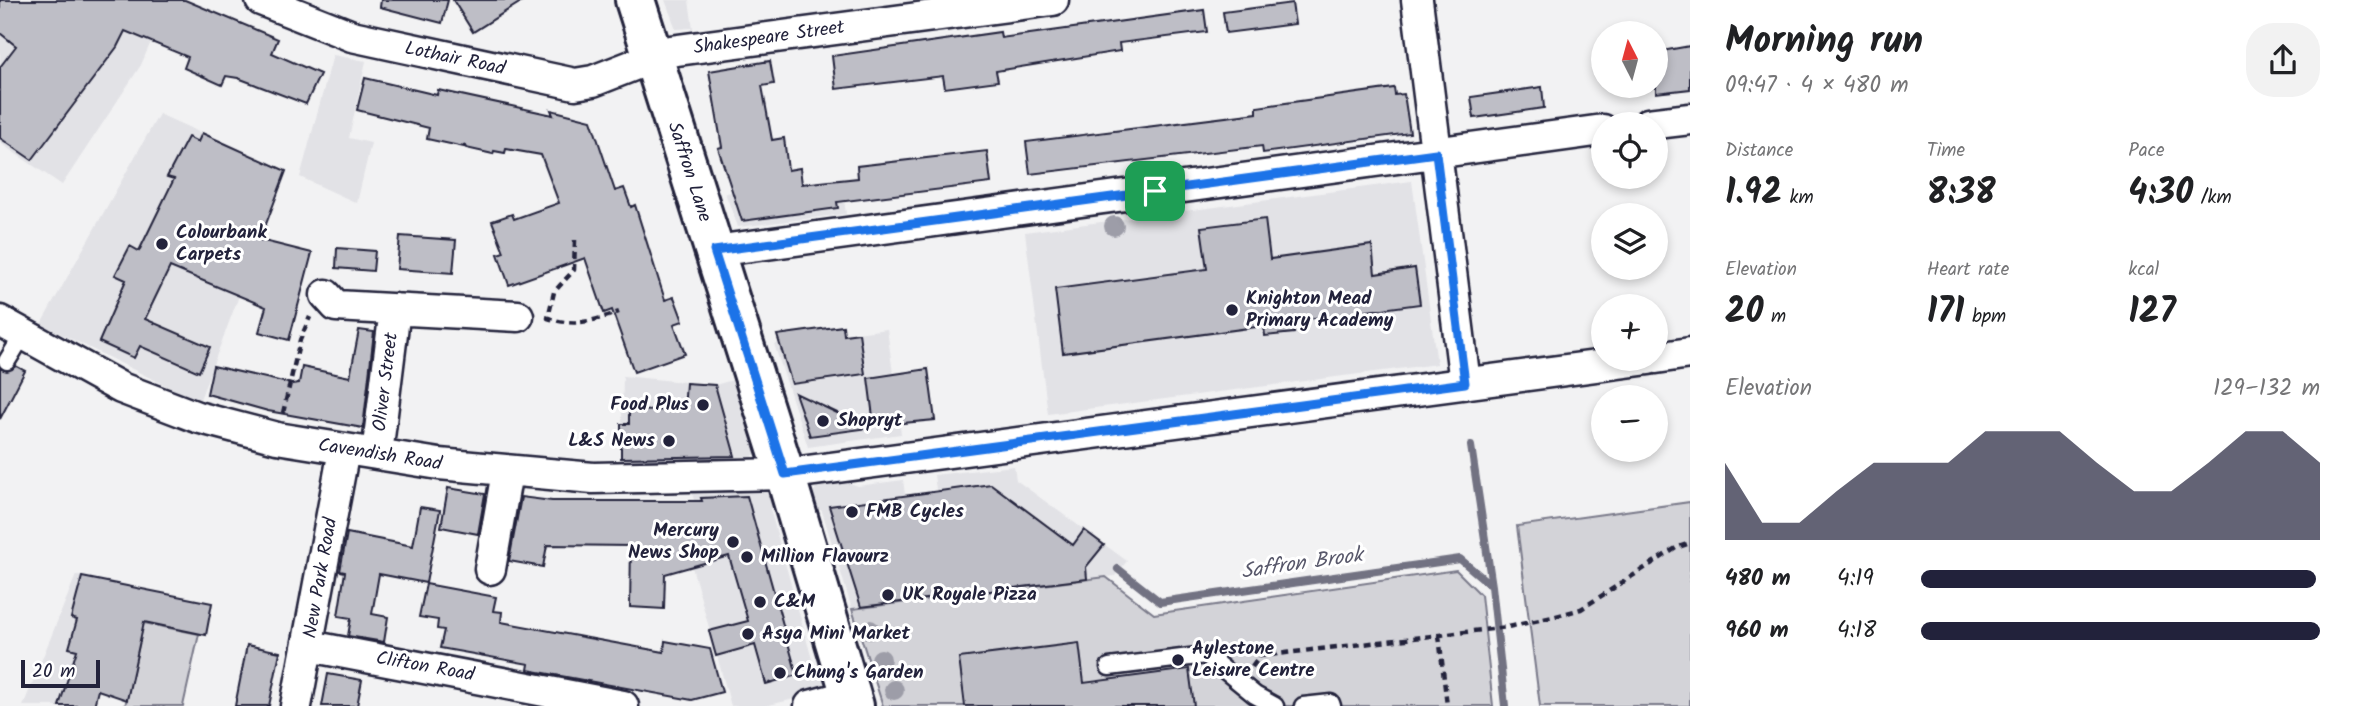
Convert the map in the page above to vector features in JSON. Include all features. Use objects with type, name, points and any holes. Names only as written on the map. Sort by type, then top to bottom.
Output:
[{"type":"main road","name":"Saffron Lane","points":[[635,0],[785,474],[853,700]]},
{"type":"street","name":"Lothair Road","points":[[261,0],[352,36],[557,82],[575,84],[593,81],[653,60]]},
{"type":"street","name":"Shakespeare Street","points":[[653,60],[670,51],[1053,0]]},
{"type":"street","points":[[1417,0],[1465,383]]},
{"type":"street","points":[[1668,122],[1690,119]]},
{"type":"street","points":[[714,251],[1591,132]]},
{"type":"street","name":"Oliver Street","points":[[326,295],[336,306],[518,316]]},
{"type":"street","name":"Oliver Street","points":[[377,454],[395,309]]},
{"type":"street","name":"Cavendish Road","points":[[11,328],[121,388],[197,417],[277,438],[507,472],[593,478],[785,474],[1591,367]]},
{"type":"street","points":[[1668,356],[1690,353]]},
{"type":"street","name":"New Park Road","points":[[296,706],[344,450]]},
{"type":"street","points":[[491,569],[507,472]]},
{"type":"street","name":"Clifton Road","points":[[309,646],[623,706]]},
{"type":"street","points":[[810,706],[853,700]]},
{"type":"lane","points":[[7,361],[11,328]]},
{"type":"lane","points":[[1109,667],[1206,655],[1239,683],[1275,706]]},
{"type":"lane","points":[[1303,706],[1331,703],[1332,706]]},
{"type":"path","points":[[575,240],[574,270],[554,292],[548,318],[579,324],[619,312]]},
{"type":"path","points":[[277,438],[300,340],[312,314],[326,295]]},
{"type":"path","points":[[1239,683],[1260,656],[1481,631],[1581,609],[1676,548],[1690,543]]},
{"type":"path","points":[[1439,635],[1447,706]]},
{"type":"shaded area","points":[[0,0],[169,0],[141,65],[62,185],[0,143]]},
{"type":"shaded area","points":[[665,0],[689,0],[693,28],[676,29]]},
{"type":"shaded area","points":[[333,55],[366,61],[349,138],[371,143],[357,203],[300,177]]},
{"type":"shaded area","points":[[159,114],[286,171],[199,402],[41,324]]},
{"type":"shaded area","points":[[841,178],[846,214],[738,227],[725,193]]},
{"type":"shaded area","name":"Knighton Mead Primary Academy","points":[[1412,181],[1437,364],[1048,414],[1025,232]]},
{"type":"shaded area","points":[[887,329],[901,434],[808,447],[774,344]]},
{"type":"shaded area","points":[[623,376],[715,385],[736,379],[757,452],[748,461],[621,465]]},
{"type":"shaded area","points":[[1014,466],[1016,480],[1127,561],[1115,576],[951,596],[934,475]]},
{"type":"shaded area","points":[[903,480],[919,600],[852,609],[822,511],[812,505],[810,497],[819,484],[844,481],[858,486]]},
{"type":"shaded area","points":[[754,484],[770,487],[778,499],[770,509],[815,670],[824,673],[826,678],[819,693],[765,706],[731,706],[685,542],[704,537],[692,493],[731,491]]},
{"type":"shaded area","points":[[1690,502],[1690,706],[1540,706],[1517,526]]},
{"type":"shaded area","name":"Aylestone Leisure Centre","points":[[1456,570],[1481,595],[1493,706],[883,706],[852,609],[1106,577],[1154,614]]},
{"type":"shaded area","points":[[76,575],[151,592],[127,700],[98,690],[62,706],[23,706]]},
{"type":"shaded area","points":[[144,623],[199,634],[183,706],[125,706]]},
{"type":"building","points":[[0,0],[185,0],[278,39],[272,53],[320,74],[306,104],[238,78],[226,76],[222,85],[184,68],[188,57],[125,31],[117,47],[32,160],[0,138],[0,67],[16,46],[0,33]]},
{"type":"building","points":[[381,0],[448,0],[442,23],[380,7]]},
{"type":"building","points":[[453,0],[524,0],[473,32]]},
{"type":"building","points":[[1292,3],[1295,24],[1226,33],[1223,12]]},
{"type":"building","points":[[1204,10],[1207,32],[1119,43],[1120,51],[996,71],[998,81],[945,88],[943,76],[836,89],[832,56],[1000,32],[1001,38]]},
{"type":"building","points":[[1690,46],[1690,89],[1668,92],[1668,50]]},
{"type":"building","points":[[770,61],[774,84],[762,86],[772,140],[784,138],[788,170],[800,168],[802,184],[858,178],[857,166],[987,151],[991,183],[837,202],[838,208],[742,221],[718,148],[722,147],[709,71]]},
{"type":"building","points":[[365,78],[437,95],[438,90],[553,115],[551,110],[591,120],[615,191],[624,188],[631,207],[635,205],[665,300],[674,297],[683,321],[674,324],[685,354],[634,372],[612,310],[604,313],[585,258],[509,285],[498,254],[504,252],[492,221],[512,214],[514,219],[559,203],[541,155],[506,149],[505,153],[494,151],[493,154],[466,148],[464,144],[464,147],[427,139],[429,128],[357,110]]},
{"type":"building","points":[[1542,87],[1544,108],[1474,118],[1471,97]]},
{"type":"building","points":[[1394,88],[1395,95],[1404,94],[1410,133],[1263,153],[1262,146],[1030,174],[1026,142],[1257,113],[1257,107]]},
{"type":"building","points":[[202,133],[286,171],[260,240],[312,253],[289,340],[259,332],[266,307],[170,267],[145,319],[210,347],[199,372],[140,346],[134,358],[99,342],[126,280],[115,275],[130,246],[139,251],[174,179],[167,177],[188,137],[198,142]]},
{"type":"building","points":[[1265,219],[1270,259],[1372,245],[1375,274],[1415,268],[1420,304],[1292,321],[1294,333],[1265,336],[1264,326],[1063,353],[1055,289],[1207,269],[1201,227]]},
{"type":"building","points":[[400,236],[456,240],[453,273],[397,269]]},
{"type":"building","points":[[337,248],[375,251],[373,271],[336,268]]},
{"type":"building","points":[[843,326],[844,335],[859,333],[865,374],[792,384],[777,335]]},
{"type":"building","points":[[359,330],[374,332],[363,428],[268,411],[207,394],[213,366],[292,384],[299,383],[302,367],[350,377]]},
{"type":"building","points":[[16,366],[25,371],[0,419],[0,368],[7,371]]},
{"type":"building","points":[[928,369],[935,420],[892,424],[873,417],[868,378]]},
{"type":"building","points":[[686,383],[715,385],[735,456],[621,458],[621,424],[629,424],[629,411],[684,410]]},
{"type":"building","name":"Shopryt","points":[[795,393],[869,428],[810,436]]},
{"type":"building","points":[[991,484],[1073,545],[1084,530],[1104,545],[1086,567],[1087,579],[861,607],[829,506]]},
{"type":"building","points":[[448,488],[485,494],[478,534],[441,527]]},
{"type":"building","points":[[747,496],[797,675],[766,684],[755,645],[716,656],[709,631],[748,621],[729,556],[665,574],[664,609],[630,607],[631,546],[547,545],[543,567],[509,561],[521,497],[552,501],[702,501],[701,498]]},
{"type":"building","points":[[420,507],[440,510],[426,583],[379,574],[372,614],[388,617],[384,642],[348,636],[351,618],[338,616],[345,572],[340,571],[347,533],[413,546]]},
{"type":"building","points":[[82,577],[212,603],[206,635],[144,622],[127,700],[98,690],[94,706],[59,706],[77,650],[69,648],[77,620],[71,618]]},
{"type":"building","points":[[426,584],[496,597],[493,611],[502,612],[501,622],[664,652],[665,641],[710,649],[722,692],[692,700],[528,670],[529,664],[440,648],[444,630],[437,629],[438,620],[419,617]]},
{"type":"building","name":"Aylestone Leisure Centre","points":[[1079,643],[1084,683],[1189,669],[1194,706],[965,706],[959,658]]},
{"type":"building","points":[[247,645],[280,652],[269,706],[235,706]]},
{"type":"building","points":[[328,674],[362,680],[357,706],[322,706]]},
{"type":"waterway","name":"Saffron Brook","points":[[1471,446],[1492,586]]},
{"type":"waterway","name":"Saffron Brook","points":[[1118,569],[1160,602],[1460,559],[1492,586],[1505,706]]},
{"type":"place","name":"Colourbank Carpets","points":[[162,244]]},
{"type":"place","name":"Knighton Mead Primary Academy","points":[[1232,310]]},
{"type":"place","name":"Food Plus","points":[[703,405]]},
{"type":"place","name":"Shopryt","points":[[823,421]]},
{"type":"place","name":"L&S News","points":[[669,441]]},
{"type":"place","name":"FMB Cycles","points":[[852,512]]},
{"type":"place","name":"Mercury News Shop","points":[[733,542]]},
{"type":"place","name":"Million Flavourz","points":[[747,557]]},
{"type":"place","name":"UK Royale Pizza","points":[[888,595]]},
{"type":"place","name":"C&M","points":[[760,602]]},
{"type":"place","name":"Asya Mini Market","points":[[748,634]]},
{"type":"place","name":"Aylestone Leisure Centre","points":[[1178,660]]},
{"type":"place","name":"Chung's Garden","points":[[780,673]]},
{"type":"route","points":[[1436,153],[1465,383],[785,474],[714,251],[1155,191],[1436,153]]}]
